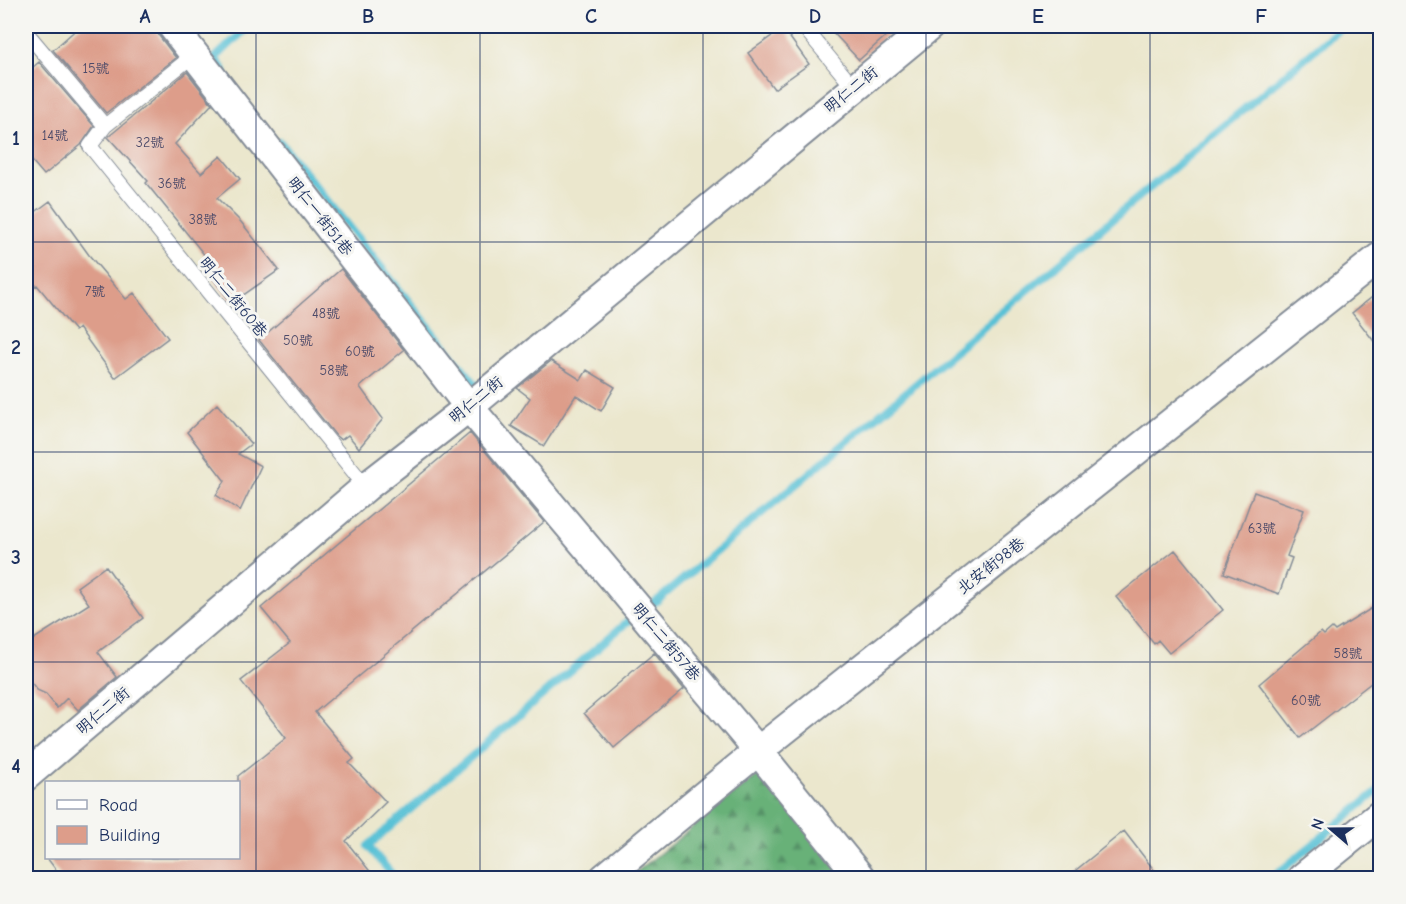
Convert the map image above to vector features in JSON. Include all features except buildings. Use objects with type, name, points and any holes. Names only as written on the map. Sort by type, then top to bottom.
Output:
[{"type":"street","name":"明仁一街51巷","points":[[172,26],[469,407]]},
{"type":"street","name":"明仁二街","points":[[29,767],[366,487],[469,407],[930,26]]},
{"type":"street","name":"北安街98巷","points":[[604,879],[758,751],[1380,257]]},
{"type":"street","name":"明仁二街57巷","points":[[469,407],[758,751],[861,879]]},
{"type":"street","points":[[1302,879],[1380,815]]},
{"type":"lane","points":[[803,26],[854,88]]},
{"type":"lane","points":[[26,32],[105,126],[195,54]]},
{"type":"lane","name":"明仁二街60巷","points":[[105,126],[90,146],[366,487]]},
{"type":"green space","points":[[767,768],[854,878],[629,878]]},
{"type":"waterway","points":[[224,71],[215,58],[249,26]]},
{"type":"waterway","points":[[395,878],[368,846],[634,616],[658,600],[1343,26]]},
{"type":"waterway","points":[[280,142],[481,391]]},
{"type":"waterway","points":[[1272,878],[1380,789]]}]
